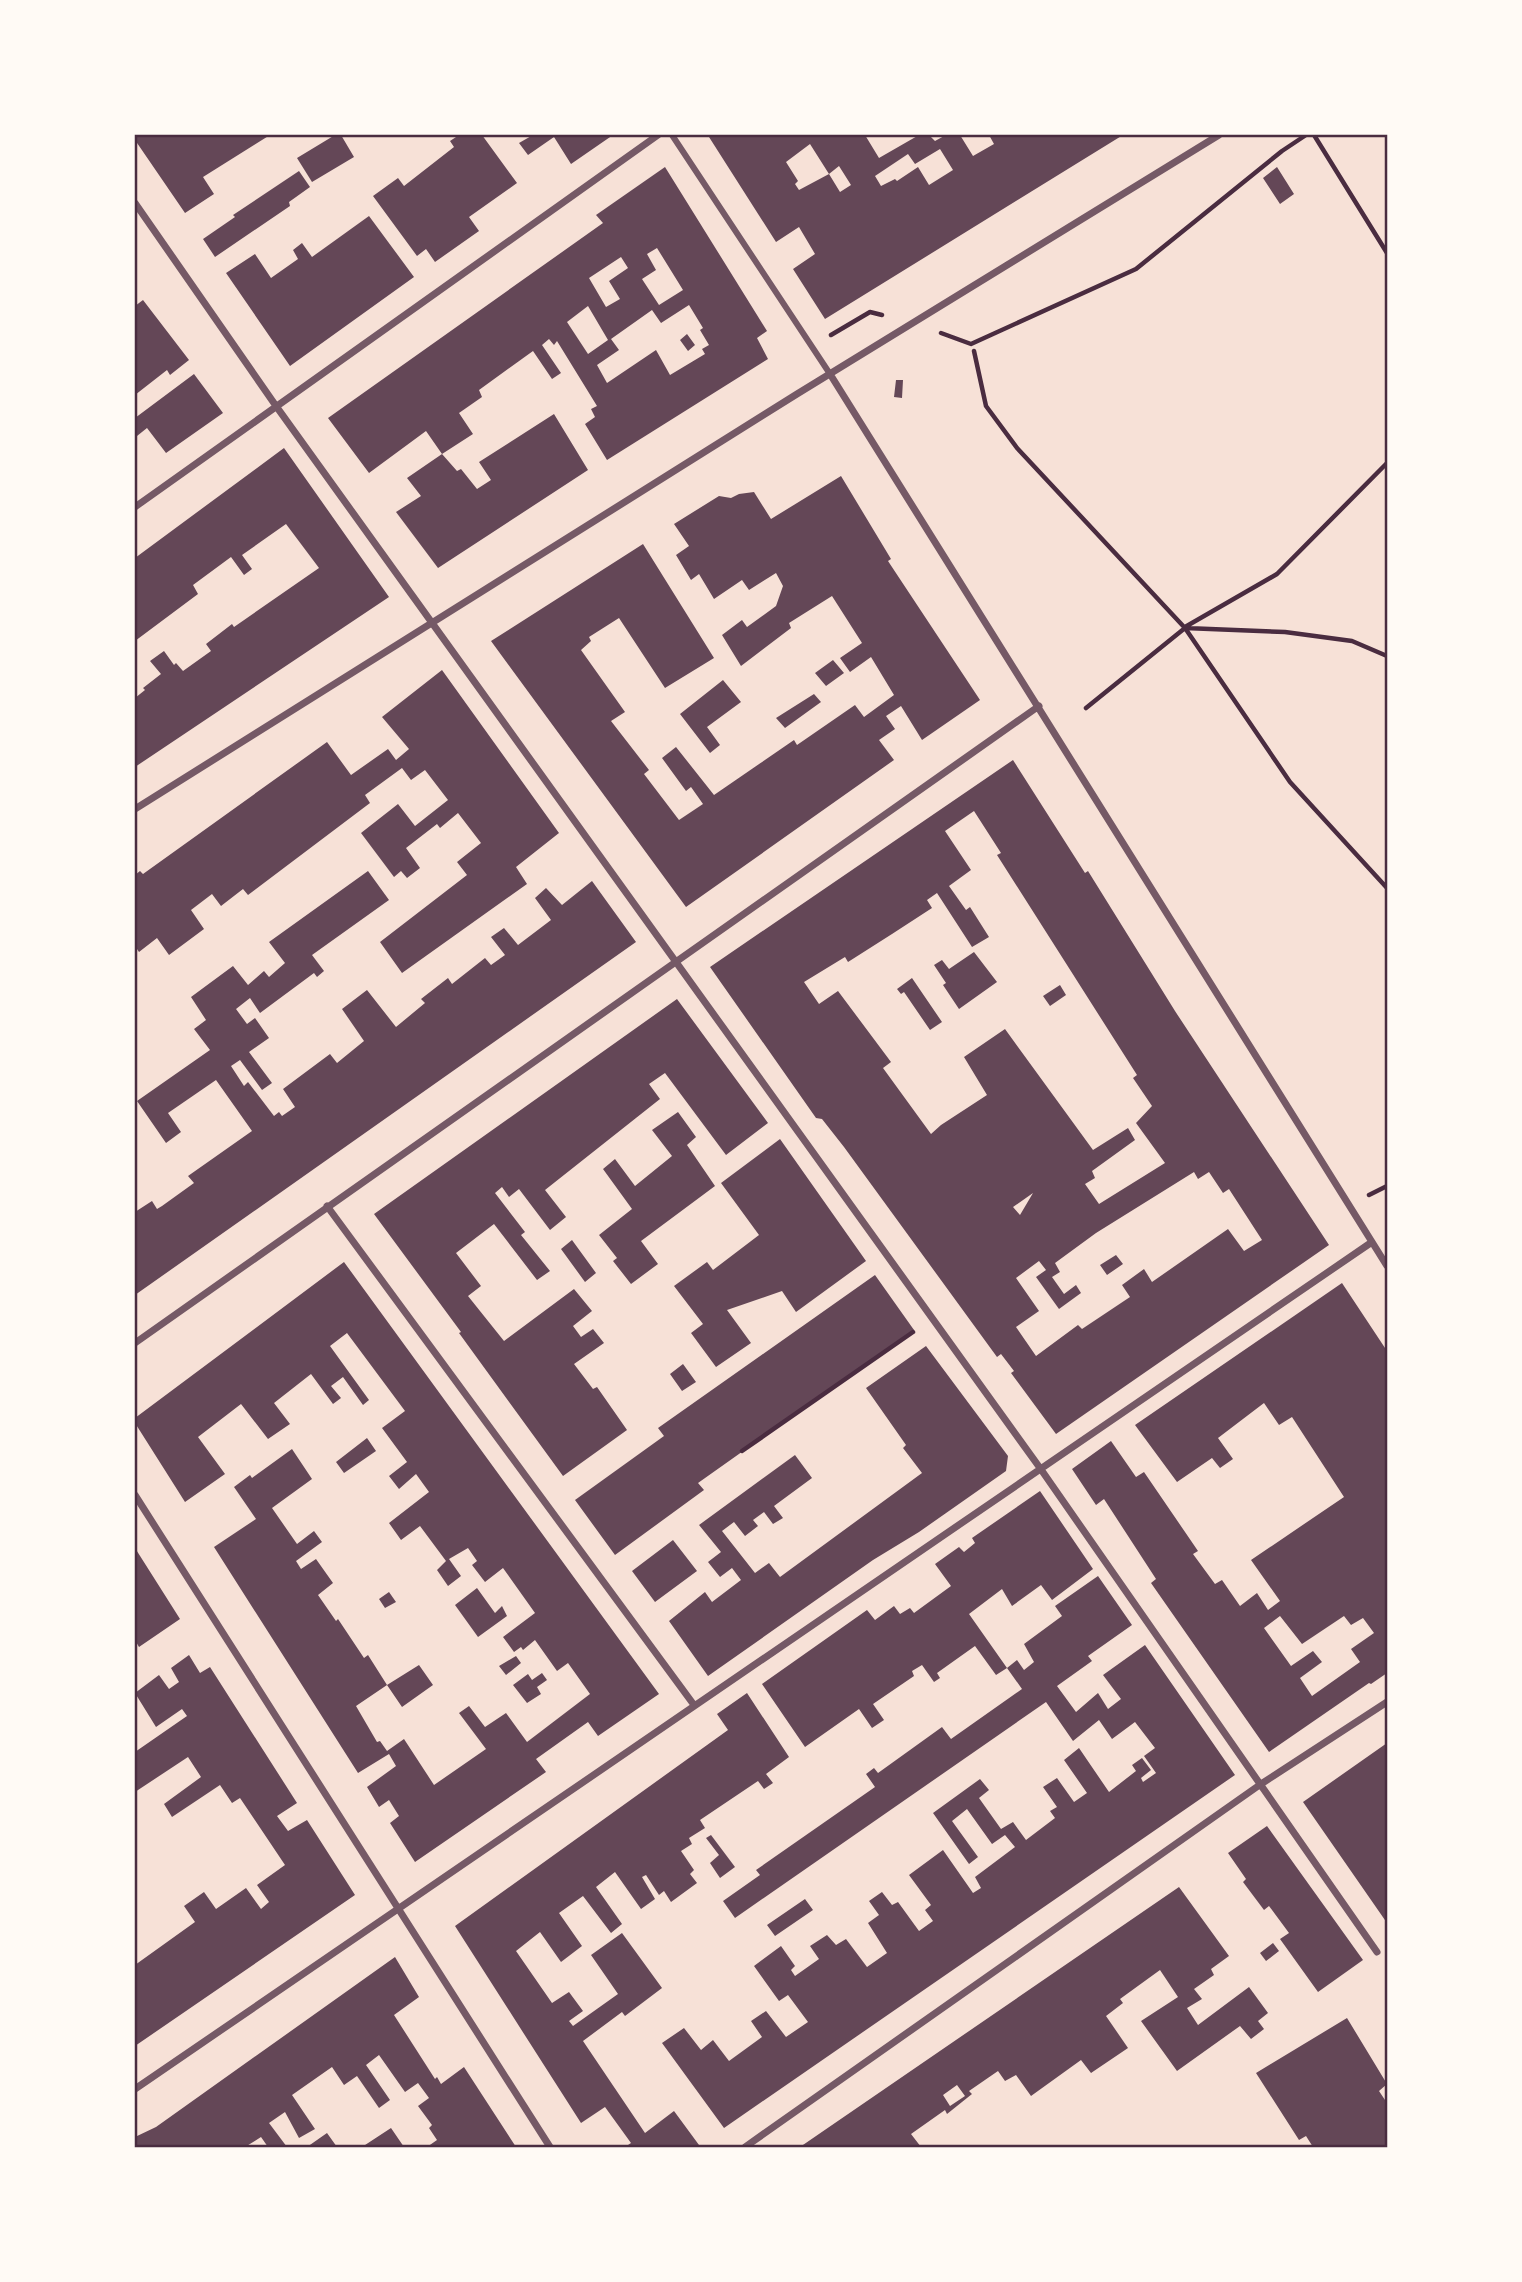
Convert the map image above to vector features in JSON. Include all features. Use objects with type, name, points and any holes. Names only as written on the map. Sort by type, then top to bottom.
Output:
[{"type":"street","points":[[135,507],[659,135]]},
{"type":"street","points":[[672,135],[830,374],[1387,1266]]},
{"type":"street","points":[[135,809],[830,374],[1219,135]]},
{"type":"street","points":[[135,203],[276,406],[1040,1468],[1377,1952]]},
{"type":"street","points":[[135,1343],[1038,706]]},
{"type":"street","points":[[327,1206],[694,1705]]},
{"type":"street","points":[[135,2088],[1372,1242]]},
{"type":"street","points":[[135,1495],[396,1909],[550,2147]]},
{"type":"street","points":[[745,2147],[1261,1784],[1387,1702]]},
{"type":"path","points":[[812,346],[870,312],[971,344],[1136,269],[1282,151],[1306,135]]},
{"type":"path","points":[[1314,135],[1387,253]]},
{"type":"path","points":[[974,351],[986,406],[1017,448],[1185,628],[1290,782],[1387,888]]},
{"type":"path","points":[[1086,708],[1185,628],[1277,574],[1387,463]]},
{"type":"path","points":[[1185,628],[1285,632],[1352,641],[1387,656]]},
{"type":"path","points":[[743,1451],[931,1319]]},
{"type":"building","points":[[135,135],[270,135],[203,177],[214,194],[185,213],[135,140]]},
{"type":"building","points":[[335,135],[341,135],[354,157],[312,182],[297,158]]},
{"type":"building","points":[[459,135],[482,135],[517,183],[469,217],[479,231],[435,262],[426,249],[417,256],[373,196],[398,178],[404,186],[454,147],[450,141]]},
{"type":"building","points":[[533,135],[613,135],[571,164],[554,137],[528,155],[519,143]]},
{"type":"building","points":[[865,135],[879,158],[919,135],[929,135],[935,141],[946,135],[960,135],[973,156],[994,144],[989,135],[1123,135],[825,319],[793,269],[815,254],[799,227],[776,242],[709,137]],"holes":[[[810,144],[829,174],[799,190],[795,184],[798,181],[786,162]],[[940,149],[953,170],[929,185],[918,167],[897,181],[895,179],[881,186],[875,176],[908,154],[915,164]],[[839,166],[851,185],[840,192],[829,174]]]},
{"type":"building","points":[[665,167],[767,331],[757,338],[768,359],[607,460],[585,424],[595,417],[591,409],[597,406],[557,341],[554,345],[549,339],[542,345],[561,373],[552,379],[533,351],[479,390],[482,397],[459,413],[473,434],[442,454],[426,431],[369,473],[328,418],[603,223],[596,215]],"holes":[[[657,248],[683,290],[659,305],[642,279],[656,270],[647,254]],[[621,257],[628,268],[609,281],[620,299],[606,307],[589,278]],[[689,305],[703,328],[700,330],[709,345],[702,349],[705,354],[670,375],[656,350],[607,383],[597,365],[619,350],[611,339],[652,310],[661,323]],[[588,306],[608,340],[588,354],[567,322]]]},
{"type":"building","points":[[1277,167],[1294,194],[1280,204],[1263,178]]},
{"type":"building","points":[[299,171],[310,187],[289,202],[290,206],[215,257],[203,239],[235,217],[233,215]]},
{"type":"building","points":[[369,216],[414,277],[290,366],[226,273],[255,254],[271,278],[298,259],[293,250],[302,243],[312,257]]},
{"type":"building","points":[[143,300],[189,360],[170,375],[167,370],[135,395],[135,306]]},
{"type":"building","points":[[687,334],[695,345],[688,351],[680,340]]},
{"type":"building","points":[[194,374],[223,413],[166,453],[147,428],[135,435],[135,418]]},
{"type":"building","points":[[896,380],[903,380],[902,398],[894,397]]},
{"type":"building","points":[[554,414],[588,470],[438,568],[396,512],[421,496],[407,478],[442,454],[457,471],[461,469],[477,489],[491,480],[479,462]]},
{"type":"building","points":[[284,448],[389,597],[135,767],[135,698],[161,674],[150,661],[164,651],[174,665],[176,663],[183,671],[211,651],[206,644],[232,624],[234,627],[319,568],[286,524],[242,555],[252,569],[244,575],[231,557],[193,585],[198,594],[135,641],[135,558]]},
{"type":"building","points":[[841,476],[891,559],[888,561],[980,700],[922,740],[901,706],[886,716],[895,729],[879,740],[894,760],[686,907],[491,641],[643,544],[714,658],[665,688],[619,618],[589,637],[591,641],[581,650],[625,712],[611,721],[649,770],[644,774],[679,820],[703,804],[691,787],[686,791],[662,758],[676,747],[714,795],[794,740],[797,745],[855,705],[864,717],[894,695],[871,657],[850,672],[840,658],[862,643],[832,596],[789,623],[791,628],[741,666],[722,635],[742,620],[747,627],[776,606],[783,586],[776,573],[749,590],[742,580],[714,599],[699,574],[691,580],[676,555],[689,546],[674,524],[719,496],[731,498],[754,492],[771,519]]},
{"type":"building","points":[[833,660],[844,673],[826,686],[815,673]]},
{"type":"building","points":[[442,670],[559,833],[516,867],[527,884],[402,973],[380,942],[467,875],[457,862],[481,843],[458,813],[440,828],[437,824],[406,848],[420,868],[407,878],[401,871],[394,877],[361,833],[398,804],[415,826],[448,800],[425,770],[411,780],[402,768],[365,795],[370,803],[248,895],[243,889],[221,906],[212,894],[191,910],[204,929],[169,955],[157,938],[139,952],[135,946],[135,875],[140,871],[143,874],[327,742],[351,775],[388,749],[396,760],[409,749],[382,717]]},
{"type":"building","points":[[723,680],[741,702],[707,727],[720,745],[710,753],[680,714]]},
{"type":"building","points":[[814,694],[821,702],[785,728],[776,718]]},
{"type":"building","points":[[1013,760],[1085,873],[1088,871],[1175,1011],[1329,1245],[1056,1434],[1011,1373],[1014,1371],[1001,1354],[997,1357],[844,1147],[822,1119],[816,1118],[710,967]],"holes":[[[974,811],[1001,853],[997,855],[1137,1075],[1133,1078],[1152,1106],[1136,1123],[1165,1163],[1099,1204],[1085,1184],[1095,1178],[1092,1171],[1135,1140],[1128,1128],[1093,1150],[1005,1029],[964,1057],[987,1095],[931,1134],[883,1068],[891,1062],[838,991],[819,1004],[804,982],[845,957],[848,962],[932,908],[927,900],[937,893],[972,947],[989,937],[970,907],[966,910],[949,886],[971,870],[945,831]],[[1194,1172],[1198,1179],[1209,1172],[1223,1193],[1229,1189],[1262,1240],[1244,1251],[1228,1229],[1152,1282],[1144,1269],[1122,1285],[1130,1297],[1082,1329],[1078,1325],[1036,1356],[1016,1327],[1039,1311],[1016,1278],[1039,1261],[1046,1270],[1036,1277],[1059,1309],[1081,1293],[1076,1285],[1064,1294],[1052,1277],[1060,1272],[1055,1263],[1096,1233]],[[1033,1193],[1020,1215],[1013,1207]]]},
{"type":"building","points":[[368,871],[389,900],[312,955],[324,971],[317,977],[314,973],[260,1013],[250,998],[236,1009],[247,1024],[255,1018],[269,1038],[249,1052],[272,1083],[262,1090],[240,1060],[231,1066],[244,1086],[248,1082],[274,1116],[279,1112],[282,1116],[295,1107],[283,1089],[330,1054],[337,1063],[364,1041],[342,1009],[367,990],[396,1027],[425,1003],[421,999],[448,978],[452,984],[485,958],[491,965],[505,955],[491,937],[504,928],[518,945],[551,920],[535,898],[546,888],[562,905],[592,881],[636,942],[135,1295],[135,1212],[152,1201],[157,1209],[162,1206],[194,1183],[188,1176],[252,1131],[216,1080],[168,1113],[181,1132],[166,1143],[137,1101],[210,1050],[194,1029],[206,1020],[191,997],[233,966],[248,985],[264,971],[269,977],[285,963],[269,942]]},
{"type":"building","points":[[974,952],[997,982],[959,1009],[934,965],[942,960],[949,969]]},
{"type":"building","points":[[912,978],[942,1022],[930,1030],[904,992],[901,994],[897,989]]},
{"type":"building","points":[[1060,985],[1066,995],[1050,1006],[1043,996]]},
{"type":"building","points":[[677,999],[768,1123],[726,1155],[665,1073],[649,1084],[660,1099],[545,1190],[566,1217],[550,1230],[519,1189],[509,1197],[502,1187],[495,1193],[525,1232],[521,1235],[550,1271],[537,1280],[494,1224],[456,1253],[481,1286],[468,1296],[504,1341],[574,1289],[592,1311],[573,1326],[581,1337],[593,1329],[604,1343],[574,1364],[593,1389],[597,1387],[627,1430],[563,1476],[374,1214]]},
{"type":"building","points":[[678,1112],[696,1137],[687,1145],[715,1186],[641,1241],[658,1264],[631,1284],[613,1261],[617,1258],[599,1235],[632,1209],[603,1169],[615,1159],[635,1186],[672,1156],[652,1130]]},
{"type":"building","points":[[780,1139],[866,1261],[796,1312],[782,1291],[727,1310],[751,1343],[716,1367],[691,1333],[703,1324],[674,1286],[707,1262],[713,1270],[759,1235],[721,1183]]},
{"type":"building","points":[[572,1240],[596,1273],[585,1282],[561,1249]]},
{"type":"building","points":[[1116,1255],[1123,1264],[1107,1275],[1100,1265]]},
{"type":"building","points":[[344,1262],[659,1694],[598,1736],[588,1722],[536,1759],[546,1772],[415,1862],[390,1823],[399,1816],[389,1800],[379,1807],[367,1787],[396,1766],[389,1754],[358,1773],[214,1547],[256,1519],[234,1487],[250,1475],[252,1478],[292,1449],[312,1479],[272,1508],[297,1544],[314,1531],[322,1542],[296,1561],[301,1569],[316,1559],[333,1583],[318,1595],[364,1658],[368,1655],[387,1685],[356,1706],[377,1742],[380,1741],[387,1751],[404,1739],[434,1785],[486,1749],[459,1713],[469,1706],[485,1727],[506,1713],[527,1742],[590,1694],[568,1663],[557,1671],[535,1640],[523,1650],[521,1647],[514,1652],[503,1637],[535,1613],[503,1568],[485,1582],[472,1565],[477,1561],[468,1548],[449,1559],[461,1576],[448,1586],[437,1570],[446,1561],[420,1526],[401,1540],[389,1523],[429,1492],[416,1474],[399,1489],[389,1476],[407,1462],[382,1428],[405,1411],[347,1333],[330,1346],[369,1400],[363,1405],[343,1377],[331,1386],[341,1398],[333,1404],[311,1374],[274,1403],[290,1424],[268,1439],[241,1404],[198,1437],[225,1474],[185,1502],[135,1423],[135,1418]]},
{"type":"building","points":[[875,1275],[914,1330],[698,1483],[704,1490],[615,1555],[575,1500],[664,1436],[658,1428]]},
{"type":"building","points":[[1342,1283],[1387,1351],[1387,1673],[1269,1752],[1151,1583],[1156,1579],[1104,1499],[1096,1505],[1072,1469],[1111,1441],[1136,1477],[1144,1472],[1198,1551],[1193,1554],[1215,1584],[1222,1580],[1240,1606],[1257,1593],[1268,1610],[1280,1601],[1251,1560],[1344,1497],[1292,1417],[1279,1425],[1264,1403],[1218,1438],[1233,1459],[1220,1468],[1212,1458],[1177,1482],[1135,1425]],"holes":[[[1280,1616],[1302,1644],[1344,1616],[1351,1625],[1363,1618],[1374,1633],[1351,1649],[1360,1662],[1312,1696],[1300,1678],[1322,1662],[1313,1651],[1291,1666],[1264,1628]]]},
{"type":"building","points":[[926,1346],[1008,1456],[1006,1471],[708,1676],[669,1621],[705,1592],[712,1602],[741,1580],[732,1568],[720,1577],[708,1562],[721,1552],[699,1525],[795,1455],[812,1478],[774,1506],[783,1518],[773,1524],[764,1512],[753,1520],[758,1526],[745,1536],[734,1522],[722,1531],[755,1573],[769,1563],[780,1577],[922,1473],[903,1448],[906,1445],[866,1388]]},
{"type":"building","points":[[683,1364],[696,1382],[682,1391],[670,1374]]},
{"type":"building","points":[[367,1438],[376,1451],[344,1473],[336,1462]]},
{"type":"building","points":[[1040,1491],[1093,1569],[1052,1600],[1041,1585],[1012,1606],[1002,1589],[969,1614],[1007,1668],[996,1675],[975,1646],[937,1673],[940,1678],[934,1682],[922,1665],[912,1671],[914,1676],[873,1704],[884,1720],[872,1728],[859,1709],[805,1747],[762,1684],[867,1610],[875,1620],[894,1606],[900,1614],[910,1608],[914,1613],[951,1586],[935,1564],[959,1547],[964,1552],[975,1543],[972,1538]]},
{"type":"building","points":[[673,1540],[697,1571],[655,1602],[632,1571]]},
{"type":"building","points":[[135,1548],[180,1619],[139,1647],[135,1640]]},
{"type":"building","points":[[1098,1576],[1132,1625],[1088,1656],[1092,1661],[1057,1686],[1076,1712],[1098,1693],[1108,1709],[1121,1699],[1103,1675],[1145,1645],[1235,1775],[724,2128],[662,2043],[684,2028],[701,2050],[713,2040],[729,2061],[762,2037],[751,2021],[766,2011],[786,2037],[808,2022],[788,1995],[779,2001],[754,1966],[781,1946],[795,1966],[791,1970],[795,1976],[819,1959],[810,1946],[827,1935],[836,1945],[846,1939],[867,1967],[887,1953],[868,1923],[879,1915],[869,1901],[882,1892],[892,1905],[898,1902],[919,1931],[933,1921],[925,1910],[931,1905],[909,1875],[943,1850],[973,1893],[981,1888],[975,1877],[1015,1847],[1005,1835],[992,1844],[967,1809],[952,1821],[978,1857],[969,1864],[933,1813],[980,1779],[989,1790],[979,1798],[1001,1829],[1013,1822],[1026,1840],[1055,1818],[1050,1811],[1057,1807],[1043,1787],[1057,1778],[1074,1802],[1087,1793],[1064,1760],[1079,1748],[1109,1792],[1136,1771],[1132,1765],[1142,1758],[1151,1770],[1141,1778],[1143,1782],[1156,1773],[1144,1756],[1155,1748],[1135,1722],[1112,1739],[1099,1720],[1073,1741],[1046,1702],[735,1918],[723,1901],[760,1875],[756,1870],[875,1787],[866,1774],[874,1768],[878,1773],[942,1727],[951,1739],[1022,1689],[1007,1668],[1017,1660],[1024,1670],[1034,1662],[1024,1644],[1062,1616],[1055,1606]]},
{"type":"building","points":[[477,1588],[495,1613],[502,1606],[507,1616],[478,1637],[455,1605]]},
{"type":"building","points":[[389,1592],[396,1602],[385,1608],[379,1599]]},
{"type":"building","points":[[189,1655],[200,1673],[210,1667],[297,1803],[277,1816],[288,1831],[307,1820],[355,1895],[135,2046],[135,1965],[195,1922],[184,1906],[204,1892],[216,1909],[246,1888],[261,1909],[269,1902],[257,1885],[285,1865],[240,1798],[232,1803],[220,1785],[172,1817],[164,1804],[201,1777],[188,1757],[135,1792],[135,1752],[187,1716],[182,1709],[156,1727],[135,1693],[159,1675],[169,1689],[179,1682],[171,1668]]},
{"type":"building","points":[[516,1656],[521,1663],[506,1675],[499,1666]]},
{"type":"building","points":[[419,1665],[433,1685],[402,1707],[387,1685]]},
{"type":"building","points":[[542,1673],[547,1680],[537,1687],[541,1694],[527,1703],[513,1685],[528,1674],[532,1680]]},
{"type":"building","points":[[747,1693],[789,1757],[766,1774],[773,1783],[764,1789],[758,1781],[700,1820],[705,1828],[689,1838],[692,1844],[681,1851],[694,1870],[690,1874],[697,1883],[671,1902],[664,1891],[659,1895],[646,1875],[642,1877],[655,1899],[641,1909],[615,1872],[596,1887],[622,1924],[611,1933],[583,1896],[559,1913],[582,1946],[561,1962],[540,1932],[516,1951],[552,2003],[569,1992],[583,2011],[569,2021],[573,2026],[618,1994],[591,1955],[622,1933],[662,1988],[625,2016],[622,2012],[583,2041],[645,2133],[674,2111],[699,2145],[625,2147],[631,2143],[605,2107],[581,2123],[455,1926],[728,1730],[717,1714]]},
{"type":"building","points":[[1387,1743],[1387,1923],[1303,1802]]},
{"type":"building","points":[[1267,1826],[1363,1960],[1318,1992],[1280,1939],[1289,1933],[1269,1906],[1264,1910],[1243,1882],[1246,1879],[1228,1853]]},
{"type":"building","points":[[711,1835],[735,1867],[720,1878],[710,1863],[719,1855],[706,1838]]},
{"type":"building","points":[[1179,1887],[1229,1956],[1211,1969],[1214,1975],[1194,1989],[1202,1999],[1187,2008],[1198,2025],[1249,1987],[1268,2013],[1258,2021],[1264,2029],[1251,2039],[1240,2026],[1177,2071],[1141,2021],[1178,1997],[1160,1970],[1120,1999],[1123,2003],[1106,2016],[1128,2048],[1091,2073],[1081,2060],[1031,2096],[1016,2075],[1005,2081],[998,2071],[969,2091],[972,2094],[947,2114],[945,2110],[911,2134],[921,2147],[800,2147]],"holes":[[[957,2085],[965,2096],[950,2106],[943,2095]]]},
{"type":"building","points":[[805,1899],[813,1910],[775,1936],[767,1925]]},
{"type":"building","points":[[1273,1943],[1279,1951],[1266,1961],[1260,1953]]},
{"type":"building","points":[[395,1957],[419,1997],[394,2015],[435,2079],[437,2077],[441,2084],[464,2067],[516,2147],[427,2147],[437,2140],[429,2128],[432,2125],[418,2106],[429,2098],[418,2083],[405,2092],[379,2055],[366,2065],[390,2100],[379,2108],[357,2076],[344,2085],[332,2067],[292,2095],[315,2129],[299,2138],[285,2112],[269,2123],[287,2147],[268,2147],[261,2137],[245,2147],[135,2147],[135,2137],[156,2127]]},
{"type":"building","points":[[1347,2018],[1387,2084],[1379,2091],[1387,2103],[1387,2147],[1313,2147],[1306,2136],[1299,2140],[1256,2073]]},
{"type":"building","points":[[391,2128],[404,2147],[362,2147]]},
{"type":"building","points":[[327,2133],[337,2147],[307,2147]]}]
